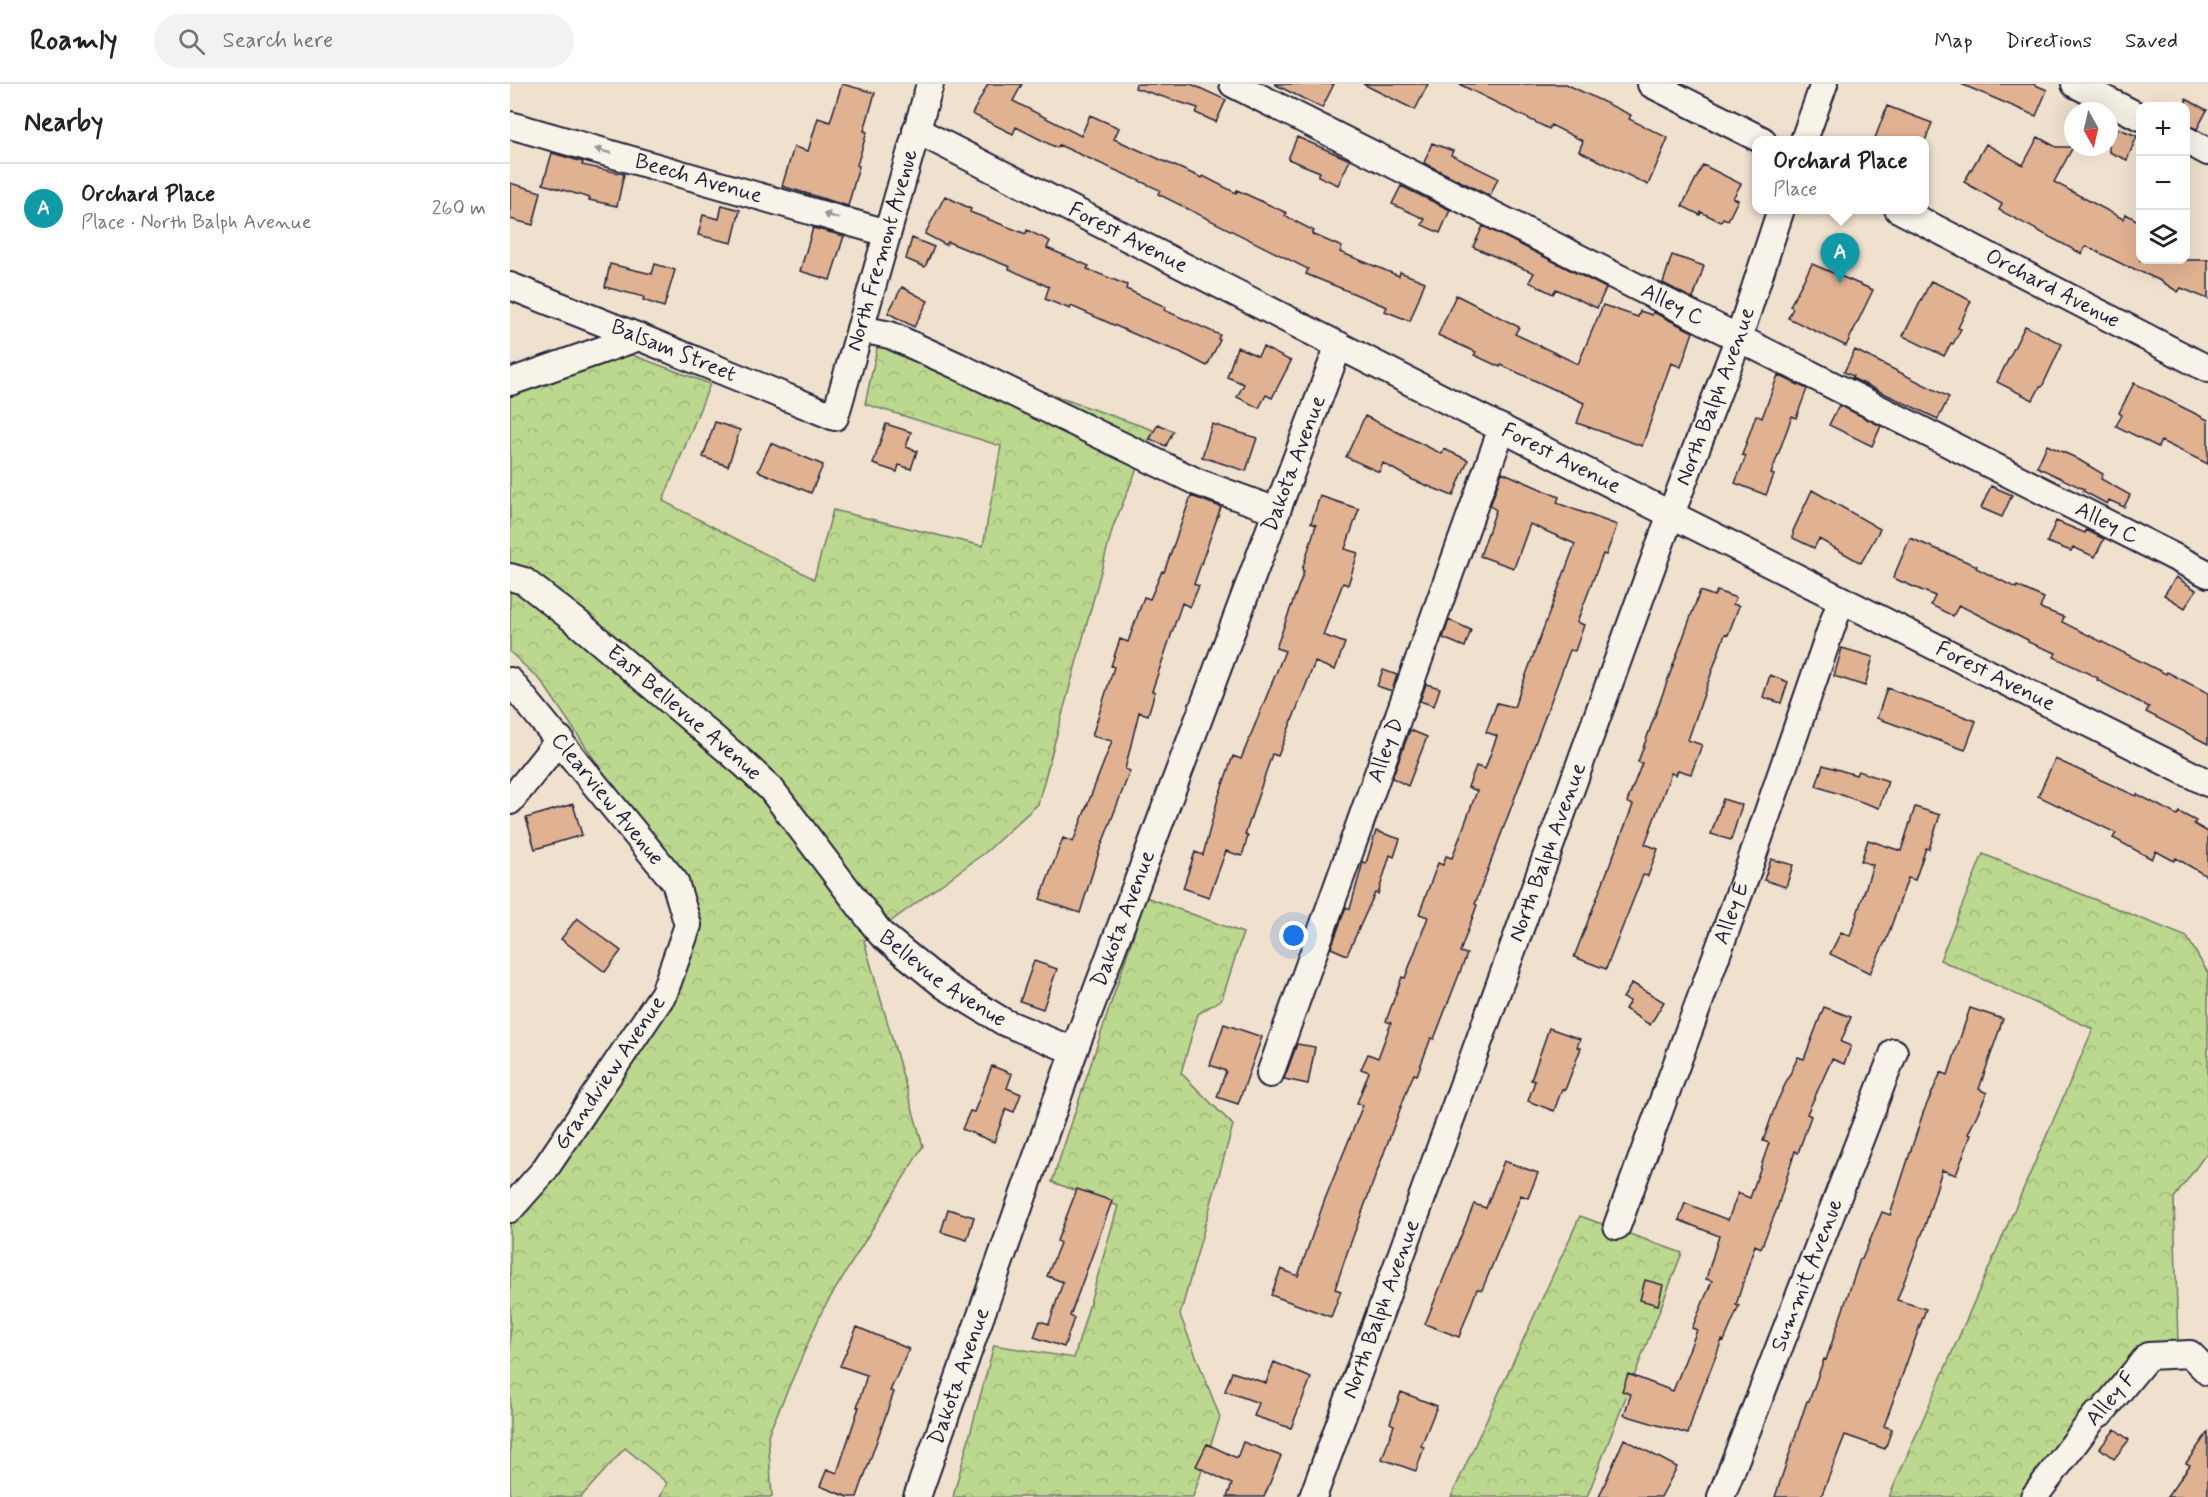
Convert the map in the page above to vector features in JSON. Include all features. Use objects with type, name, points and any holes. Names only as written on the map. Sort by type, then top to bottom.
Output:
[{"type":"street","name":"North Fremont Avenue","points":[[835,417],[930,84]]},
{"type":"street","name":"Alley C","points":[[1233,84],[2208,574]]},
{"type":"street","points":[[1651,84],[1752,136]]},
{"type":"street","points":[[1806,136],[1824,84]]},
{"type":"street","points":[[2075,84],[2136,115]]},
{"type":"street","name":"Beech Avenue","points":[[510,125],[887,232]]},
{"type":"street","name":"Forest Avenue","points":[[916,130],[1841,600],[2208,783]]},
{"type":"street","points":[[2190,142],[2208,152]]},
{"type":"street","name":"North Balph Avenue","points":[[1312,1497],[1671,514],[1739,337],[1780,214]]},
{"type":"street","name":"Orchard Avenue","points":[[1906,214],[2208,369]]},
{"type":"street","name":"Balsam Street","points":[[510,286],[835,417]]},
{"type":"street","points":[[860,329],[890,335],[1197,482],[1276,511]]},
{"type":"street","points":[[510,382],[639,337]]},
{"type":"street","name":"Dakota Avenue","points":[[917,1497],[1074,1051],[1339,345]]},
{"type":"street","name":"Alley D","points":[[1270,1074],[1502,428]]},
{"type":"street","name":"East Bellevue Avenue","points":[[510,576],[524,581],[578,623],[743,763],[771,789],[836,873]]},
{"type":"street","name":"Alley E","points":[[1617,1226],[1750,864],[1841,600]]},
{"type":"street","name":"Clearview Avenue","points":[[510,681],[560,739],[621,819],[675,882],[688,925]]},
{"type":"street","points":[[510,801],[560,739]]},
{"type":"street","name":"Bellevue Avenue","points":[[836,873],[880,934],[945,986],[1004,1023],[1074,1051]]},
{"type":"street","name":"Grandview Avenue","points":[[510,1209],[543,1172],[664,993],[688,925]]},
{"type":"street","name":"Summit Avenue","points":[[1720,1497],[1894,1052]]},
{"type":"street","name":"Alley F","points":[[2034,1497],[2095,1416],[2102,1413],[2148,1356],[2190,1354],[2208,1372]]},
{"type":"green space","points":[[880,335],[1153,430],[1113,527],[1038,804],[986,852],[864,941],[923,1146],[822,1311],[768,1435],[772,1497],[660,1497],[667,1483],[625,1448],[581,1497],[510,1497],[510,1223],[550,1182],[696,910],[542,682],[510,652],[510,396],[630,354],[710,384],[663,501],[814,579],[833,510],[983,546],[1001,446],[865,404]]},
{"type":"green space","points":[[1983,854],[2187,937],[2208,973],[2208,1151],[2174,1198],[2178,1347],[2123,1393],[2051,1497],[1889,1497],[2093,1029],[1940,960]]},
{"type":"green space","points":[[1146,897],[1243,933],[1222,999],[1198,1014],[1181,1073],[1233,1125],[1180,1315],[1220,1417],[1193,1497],[953,1497],[994,1345],[1074,1358],[1118,1206],[1052,1182]]},
{"type":"green space","points":[[1580,1216],[1682,1253],[1587,1497],[1451,1497]]},
{"type":"building","points":[[842,84],[875,93],[864,131],[867,132],[848,206],[782,186],[794,147],[808,151],[818,118],[830,122]]},
{"type":"building","points":[[988,84],[1022,84],[1013,101],[1081,136],[1090,115],[1119,128],[1114,139],[1287,213],[1285,216],[1314,231],[1312,234],[1342,247],[1340,252],[1399,276],[1400,272],[1425,282],[1410,321],[1385,311],[1387,307],[1306,274],[1308,269],[1158,194],[1160,190],[1059,145],[1057,148],[1016,127],[1013,134],[972,114]]},
{"type":"building","points":[[1136,84],[1191,84],[1226,100],[1216,122],[1196,113],[1198,108],[1135,88]]},
{"type":"building","points":[[1274,84],[1334,84],[1322,108]]},
{"type":"building","points":[[1363,84],[1428,84],[1415,110]]},
{"type":"building","points":[[1459,84],[1566,84],[1631,115],[1629,119],[1668,138],[1648,185],[1579,151],[1583,141],[1551,125],[1549,129]]},
{"type":"building","points":[[1961,84],[2033,84],[2047,90],[2036,116]]},
{"type":"building","points":[[2186,99],[2207,110],[2197,129],[2190,126],[2190,102],[2186,102]]},
{"type":"building","points":[[1887,106],[1932,123],[1927,136],[1876,136]]},
{"type":"building","points":[[2118,129],[2136,136],[2127,160],[2118,156]]},
{"type":"building","points":[[1297,137],[1350,160],[1338,185],[1318,176],[1320,172],[1288,159]]},
{"type":"building","points":[[2038,137],[2056,147],[2064,147],[2064,156],[2068,156],[2054,182],[2123,219],[2126,214],[2136,220],[2136,264],[2190,264],[2190,260],[2208,260],[2208,299],[2181,288],[2178,292],[2161,281],[2086,246],[2082,254],[1999,210],[2002,204],[1964,182],[1986,144],[2023,165]]},
{"type":"building","points":[[1432,143],[1453,151],[1451,155],[1498,178],[1490,196],[1424,163]]},
{"type":"building","points":[[552,153],[583,162],[582,165],[624,174],[617,206],[589,200],[590,198],[543,184]]},
{"type":"building","points":[[1703,165],[1741,184],[1733,198],[1738,200],[1728,220],[1723,218],[1721,222],[1682,206]]},
{"type":"building","points":[[510,183],[541,192],[533,225],[510,219]]},
{"type":"building","points":[[1401,186],[1450,210],[1440,233],[1422,225],[1425,219],[1392,204]]},
{"type":"building","points":[[945,196],[971,209],[970,212],[1026,234],[1027,230],[1050,241],[1047,248],[1089,266],[1087,269],[1127,285],[1126,289],[1166,307],[1164,310],[1220,335],[1218,339],[1220,340],[1207,366],[1180,352],[1071,306],[1070,309],[1045,299],[1049,287],[1009,269],[1010,267],[948,242],[946,245],[925,234]]},
{"type":"building","points":[[722,205],[740,210],[732,243],[698,235],[703,215],[719,219]]},
{"type":"building","points":[[1483,226],[1606,288],[1597,308],[1556,289],[1553,294],[1529,282],[1534,273],[1473,247]]},
{"type":"building","points":[[813,228],[844,236],[830,280],[800,271]]},
{"type":"building","points":[[912,238],[934,247],[925,267],[906,259]]},
{"type":"building","points":[[1672,255],[1704,266],[1693,299],[1663,283]]},
{"type":"building","points":[[610,264],[652,274],[655,264],[675,270],[664,307],[643,300],[644,297],[605,287]]},
{"type":"building","points":[[1812,264],[1873,290],[1846,346],[1788,318],[1793,308],[1790,306]]},
{"type":"building","points":[[1931,281],[1971,301],[1958,328],[1961,329],[1944,356],[1903,336]]},
{"type":"building","points":[[902,287],[928,301],[914,327],[888,313]]},
{"type":"building","points":[[1456,295],[1519,327],[1515,334],[1578,364],[1603,305],[1638,317],[1640,311],[1652,315],[1653,312],[1693,332],[1681,367],[1671,363],[1642,446],[1577,423],[1584,403],[1474,355],[1476,352],[1438,335]]},
{"type":"building","points":[[2025,326],[2062,344],[2042,387],[2033,400],[1997,382]]},
{"type":"building","points":[[1237,347],[1258,356],[1263,347],[1291,361],[1272,398],[1266,395],[1259,408],[1237,397],[1244,384],[1227,377]]},
{"type":"building","points":[[1855,350],[1949,397],[1938,419],[1844,372]]},
{"type":"building","points":[[1778,375],[1807,389],[1796,418],[1792,416],[1771,474],[1774,475],[1766,495],[1735,483],[1746,456],[1742,455],[1756,415],[1762,418]]},
{"type":"building","points":[[2134,383],[2208,420],[2208,464],[2161,441],[2158,447],[2116,426],[2122,415],[2119,413]]},
{"type":"building","points":[[1839,405],[1881,426],[1872,446],[1829,425]]},
{"type":"building","points":[[1365,416],[1442,454],[1444,449],[1468,460],[1453,496],[1413,480],[1383,463],[1379,472],[1346,457]]},
{"type":"building","points":[[715,422],[740,430],[728,466],[703,457]]},
{"type":"building","points":[[886,424],[911,432],[906,447],[917,451],[911,469],[899,465],[897,472],[873,464]]},
{"type":"building","points":[[1158,424],[1173,431],[1166,446],[1150,439]]},
{"type":"building","points":[[1212,424],[1257,438],[1246,471],[1202,457]]},
{"type":"building","points":[[771,443],[823,465],[811,493],[758,471]]},
{"type":"building","points":[[2047,445],[2103,474],[2101,479],[2130,495],[2124,507],[2109,500],[2107,504],[2083,491],[2084,489],[2037,467]]},
{"type":"building","points":[[1502,472],[1559,497],[1557,503],[1617,525],[1606,555],[1603,554],[1577,622],[1584,625],[1575,651],[1570,650],[1475,904],[1477,905],[1460,952],[1467,954],[1434,1039],[1431,1038],[1417,1075],[1414,1074],[1409,1085],[1347,1253],[1335,1289],[1341,1291],[1331,1317],[1271,1295],[1281,1269],[1298,1276],[1325,1199],[1363,1105],[1357,1103],[1369,1072],[1361,1069],[1368,1054],[1378,1058],[1391,1023],[1386,1021],[1428,917],[1419,914],[1438,863],[1443,865],[1446,856],[1452,858],[1477,791],[1468,787],[1476,766],[1485,769],[1497,736],[1486,732],[1497,703],[1514,707],[1575,544],[1530,524],[1514,568],[1480,556],[1496,510],[1490,506]]},
{"type":"building","points":[[1991,486],[2012,495],[2002,517],[1981,508]]},
{"type":"building","points":[[1812,490],[1880,529],[1861,563],[1819,539],[1814,548],[1793,538],[1793,531]]},
{"type":"building","points":[[1191,496],[1221,507],[1194,584],[1199,586],[1190,607],[1182,603],[1152,691],[1155,692],[1148,715],[1139,712],[1125,769],[1130,771],[1099,852],[1080,913],[1040,899],[1063,838],[1073,842],[1112,741],[1092,736],[1114,667],[1111,666],[1120,639],[1128,642],[1144,597],[1150,599],[1162,571],[1164,572]]},
{"type":"building","points":[[1320,496],[1359,509],[1345,549],[1358,553],[1348,585],[1343,583],[1323,635],[1345,643],[1335,670],[1315,662],[1278,756],[1272,754],[1245,835],[1248,836],[1242,856],[1226,851],[1209,897],[1183,888],[1195,852],[1203,855],[1218,798],[1233,756],[1241,759],[1285,651],[1276,648],[1304,571],[1302,570],[1316,525],[1311,523]]},
{"type":"building","points":[[2056,521],[2085,533],[2086,530],[2104,539],[2095,557],[2073,547],[2071,551],[2047,542]]},
{"type":"building","points":[[1910,538],[1977,566],[1976,568],[2016,588],[2017,586],[2044,598],[2040,608],[2064,617],[2062,622],[2208,693],[2208,744],[2146,712],[2149,707],[2097,680],[2098,678],[2054,657],[2056,653],[2028,642],[1959,605],[1953,616],[1931,605],[1935,596],[1893,578]]},
{"type":"building","points":[[2176,577],[2196,590],[2185,608],[2164,595]]},
{"type":"building","points":[[1700,591],[1714,596],[1717,591],[1736,598],[1733,604],[1739,606],[1728,635],[1725,634],[1688,740],[1702,745],[1691,774],[1678,770],[1676,775],[1671,773],[1645,844],[1658,849],[1648,876],[1643,875],[1606,969],[1574,957],[1633,805],[1627,802],[1642,763],[1638,762]]},
{"type":"building","points":[[1449,620],[1471,630],[1465,647],[1443,638]]},
{"type":"building","points":[[1842,648],[1873,657],[1865,686],[1834,676]]},
{"type":"building","points":[[1383,670],[1397,675],[1392,691],[1377,686]]},
{"type":"building","points":[[1770,675],[1788,682],[1781,703],[1763,697]]},
{"type":"building","points":[[1426,684],[1440,688],[1434,706],[1420,701]]},
{"type":"building","points":[[1887,688],[1976,721],[1965,750],[1877,718]]},
{"type":"building","points":[[1410,730],[1427,737],[1408,786],[1392,778]]},
{"type":"building","points":[[2055,759],[2136,796],[2137,794],[2177,815],[2179,812],[2196,821],[2194,824],[2208,832],[2208,877],[2176,858],[2174,861],[2156,851],[2152,859],[2113,838],[2116,833],[2038,796]]},
{"type":"building","points":[[1823,765],[1856,775],[1858,771],[1888,781],[1879,808],[1816,786]]},
{"type":"building","points":[[1723,799],[1742,805],[1731,840],[1711,834]]},
{"type":"building","points":[[573,804],[582,835],[535,849],[526,818]]},
{"type":"building","points":[[1915,807],[1940,815],[1929,849],[1926,848],[1915,880],[1908,878],[1887,938],[1870,973],[1830,954],[1841,932],[1850,936],[1873,865],[1861,861],[1868,840],[1901,851]]},
{"type":"building","points":[[1376,831],[1400,839],[1394,857],[1390,855],[1378,894],[1375,893],[1347,955],[1331,948],[1346,907],[1350,909],[1363,862],[1366,863]]},
{"type":"building","points":[[1771,859],[1793,865],[1786,887],[1764,880]]},
{"type":"building","points":[[577,918],[621,951],[605,972],[561,939]]},
{"type":"building","points":[[1034,961],[1057,969],[1043,1009],[1020,1001]]},
{"type":"building","points":[[1632,983],[1664,1002],[1650,1025],[1625,1009],[1630,1001],[1623,998]]},
{"type":"building","points":[[1824,1007],[1851,1017],[1841,1042],[1851,1046],[1844,1064],[1832,1059],[1807,1114],[1811,1116],[1798,1153],[1795,1151],[1777,1209],[1761,1248],[1755,1245],[1736,1305],[1739,1306],[1724,1341],[1722,1340],[1688,1434],[1624,1415],[1631,1394],[1622,1391],[1628,1374],[1673,1391],[1697,1330],[1692,1328],[1712,1281],[1706,1279],[1719,1236],[1679,1220],[1685,1203],[1728,1220],[1738,1193],[1750,1198],[1769,1143],[1763,1141],[1776,1104],[1798,1057],[1804,1059]]},
{"type":"building","points":[[1970,1008],[2003,1019],[1979,1089],[1987,1093],[1968,1134],[1971,1135],[1956,1175],[1942,1170],[1924,1229],[1897,1300],[1926,1309],[1884,1426],[1892,1429],[1885,1449],[1845,1435],[1821,1497],[1775,1497],[1807,1401],[1809,1401],[1824,1359],[1826,1360],[1860,1259],[1862,1259],[1882,1212],[1890,1215],[1923,1113],[1941,1072],[1948,1075]]},
{"type":"building","points":[[1224,1024],[1262,1037],[1238,1104],[1217,1097],[1226,1071],[1210,1065]]},
{"type":"building","points":[[1549,1028],[1580,1039],[1577,1047],[1581,1048],[1565,1090],[1562,1089],[1554,1111],[1528,1101],[1535,1081],[1531,1080]]},
{"type":"building","points":[[1297,1044],[1315,1047],[1308,1084],[1284,1079]]},
{"type":"building","points":[[992,1066],[1012,1074],[1007,1088],[1021,1094],[1014,1112],[1006,1109],[994,1142],[962,1129],[970,1111],[974,1112]]},
{"type":"building","points":[[1504,1161],[1538,1173],[1528,1198],[1521,1195],[1482,1290],[1477,1289],[1459,1337],[1425,1324],[1474,1204],[1486,1208]]},
{"type":"building","points":[[1077,1189],[1112,1201],[1070,1316],[1074,1318],[1064,1347],[1034,1337],[1040,1321],[1049,1324],[1063,1282],[1047,1276],[1060,1243],[1057,1241]]},
{"type":"building","points":[[948,1209],[974,1217],[967,1240],[941,1232]]},
{"type":"building","points":[[1645,1280],[1663,1285],[1658,1305],[1640,1300]]},
{"type":"building","points":[[857,1327],[909,1349],[890,1391],[894,1392],[857,1497],[848,1497],[820,1486],[827,1469],[837,1473],[867,1375],[840,1366]]},
{"type":"building","points":[[1274,1362],[1311,1378],[1291,1428],[1254,1416],[1259,1403],[1225,1391],[1232,1372],[1266,1383]]},
{"type":"building","points":[[1401,1392],[1437,1406],[1421,1446],[1424,1447],[1416,1471],[1382,1459],[1394,1425],[1390,1423]]},
{"type":"building","points":[[2115,1429],[2129,1440],[2114,1459],[2100,1448]]},
{"type":"building","points":[[2208,1432],[2208,1497],[2167,1497],[2190,1465],[2186,1463]]},
{"type":"building","points":[[1624,1439],[1677,1467],[1661,1497],[1599,1497]]},
{"type":"building","points":[[1243,1442],[1281,1456],[1264,1497],[1227,1497],[1232,1484],[1196,1466],[1207,1444],[1237,1458]]},
{"type":"place","name":"Orchard Place","points":[[1840,283]]}]
